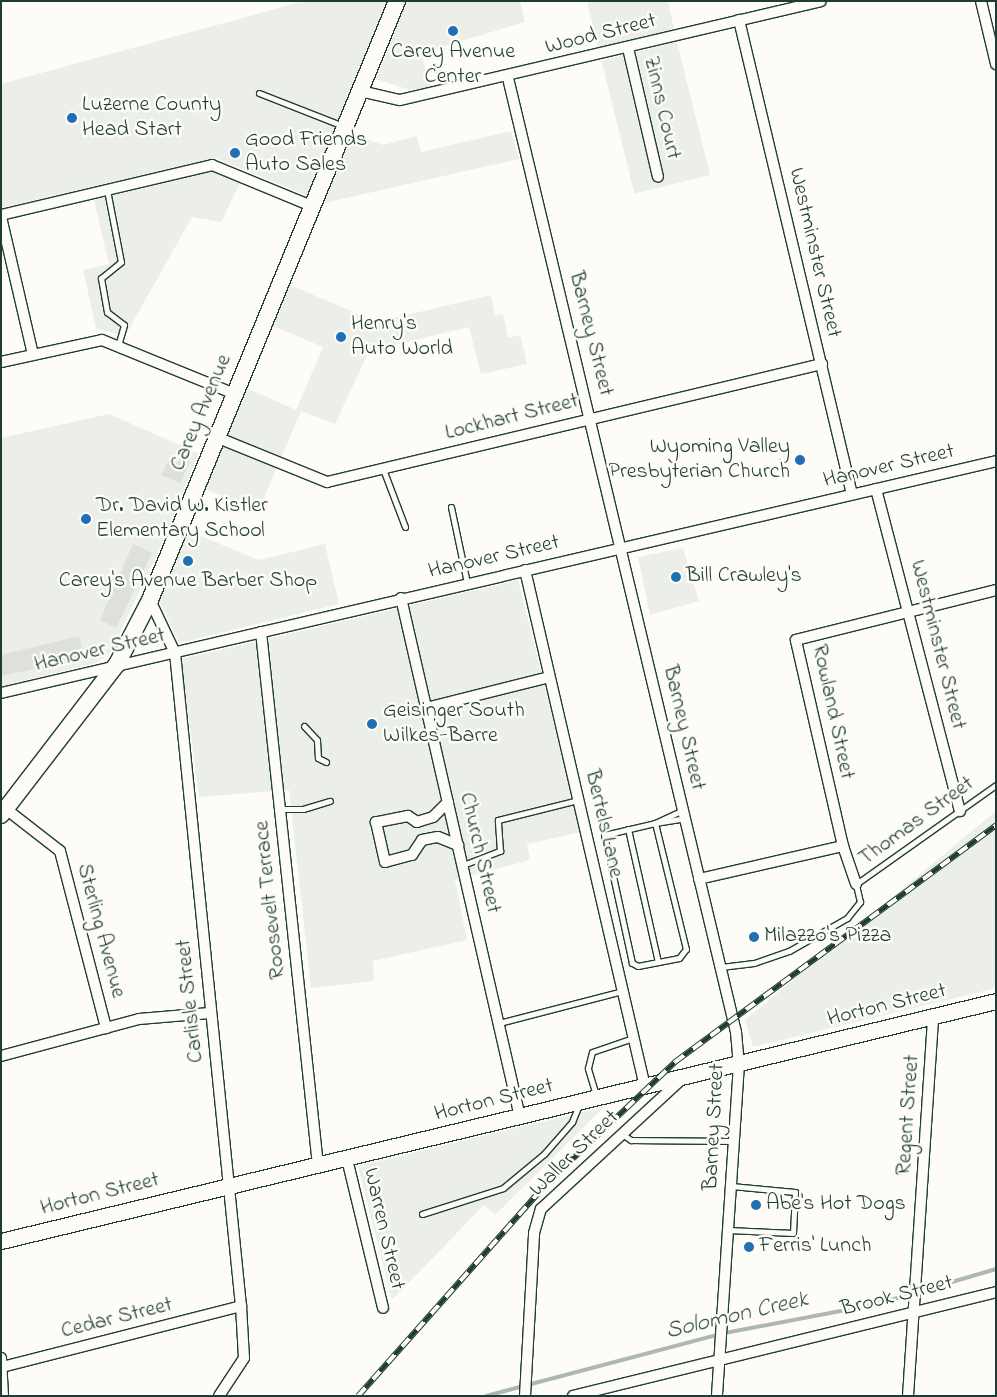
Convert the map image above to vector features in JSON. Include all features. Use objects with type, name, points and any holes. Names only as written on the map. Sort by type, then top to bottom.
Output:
[{"type":"main road","name":"Carey Avenue","points":[[4,812],[117,664],[150,600],[314,207],[397,1]]},
{"type":"main road","name":"Horton Street","points":[[1,1241],[996,1001]]},
{"type":"street","name":"Wood Street","points":[[360,91],[400,100],[508,78],[821,1]]},
{"type":"street","points":[[981,1],[996,64]]},
{"type":"street","name":"Westminster Street","points":[[740,20],[852,494]]},
{"type":"street","name":"Zinns Court","points":[[628,48],[658,177]]},
{"type":"street","name":"Barney Street","points":[[508,78],[622,549],[720,967],[740,1064],[717,1396]]},
{"type":"street","points":[[33,354],[1,216],[212,165],[314,207]]},
{"type":"street","points":[[1,362],[102,340],[235,394]]},
{"type":"street","name":"Lockhart Street","points":[[216,438],[327,482],[822,364]]},
{"type":"street","name":"Hanover Street","points":[[1,693],[117,664],[175,653],[401,598],[622,549],[996,461]]},
{"type":"street","name":"Westminster Street","points":[[876,490],[910,612],[960,811]]},
{"type":"street","name":"Bertels Lane","points":[[525,570],[645,1087]]},
{"type":"street","name":"Rowland Street","points":[[842,846],[796,640],[996,590]]},
{"type":"street","name":"Church Street","points":[[401,598],[520,1117]]},
{"type":"street","name":"Carlisle Street","points":[[150,600],[175,653],[241,1306],[244,1358],[219,1396]]},
{"type":"street","name":"Roosevelt Terrace","points":[[261,632],[318,1166]]},
{"type":"street","points":[[426,708],[549,677]]},
{"type":"street","points":[[448,802],[433,817],[417,822],[408,816],[376,822],[384,862],[412,855],[422,840],[438,837],[458,845]]},
{"type":"street","name":"Sterling Avenue","points":[[4,812],[60,852],[106,1028]]},
{"type":"street","points":[[699,879],[842,846],[856,884]]},
{"type":"street","points":[[1,1056],[139,1019],[210,1013]]},
{"type":"street","name":"Regent Street","points":[[908,1396],[934,1017]]},
{"type":"street","name":"Waller Street","points":[[525,1396],[536,1219],[541,1209],[683,1078]]},
{"type":"street","name":"Warren Street","points":[[348,1158],[383,1308]]},
{"type":"street","name":"Brook Street","points":[[574,1396],[719,1355],[914,1308],[996,1292]]},
{"type":"street","name":"Cedar Street","points":[[2,1368],[241,1306]]},
{"type":"street","points":[[1,1358],[3,1396]]},
{"type":"lane","points":[[259,93],[346,127]]},
{"type":"lane","points":[[107,190],[121,262],[101,278],[107,312],[124,325],[118,347]]},
{"type":"lane","points":[[382,468],[393,485],[405,527]]},
{"type":"lane","points":[[451,507],[466,583]]},
{"type":"lane","points":[[304,726],[317,740],[318,758],[326,762]]},
{"type":"lane","name":"Thomas Street","points":[[856,884],[996,785]]},
{"type":"lane","points":[[463,865],[500,851],[496,825],[504,816],[578,800]]},
{"type":"lane","points":[[280,809],[303,809],[330,801]]},
{"type":"lane","points":[[656,822],[686,950],[679,958],[658,962],[632,963],[604,835],[684,814]]},
{"type":"lane","points":[[656,822],[684,814]]},
{"type":"lane","points":[[628,829],[658,962]]},
{"type":"lane","points":[[720,967],[754,964],[790,951],[840,922],[860,902],[856,884]]},
{"type":"lane","points":[[499,1022],[623,991]]},
{"type":"lane","points":[[597,1098],[588,1058],[592,1052],[634,1038]]},
{"type":"lane","points":[[422,1214],[503,1188],[544,1154],[572,1122],[581,1102]]},
{"type":"lane","points":[[622,1134],[631,1140],[734,1142]]},
{"type":"lane","points":[[728,1230],[792,1233],[795,1192],[731,1186]]},
{"type":"shaded area","points":[[304,1],[388,1],[309,196],[215,158],[1,208],[1,84]]},
{"type":"shaded area","points":[[407,1],[520,1],[525,22],[421,53],[431,87],[410,90],[376,79]]},
{"type":"shaded area","points":[[587,1],[668,1],[674,29],[598,47]]},
{"type":"shaded area","points":[[677,42],[710,175],[634,194],[601,61]]},
{"type":"shaded area","points":[[511,131],[519,159],[324,203],[353,134],[383,145],[417,136],[421,152]]},
{"type":"shaded area","points":[[214,171],[240,183],[221,222],[192,217],[125,336],[96,328],[83,270],[109,264],[94,200]]},
{"type":"shaded area","points":[[290,285],[377,322],[491,295],[495,315],[503,314],[508,338],[520,335],[527,364],[481,374],[469,327],[369,351],[335,424],[301,411],[258,512],[204,488],[247,388],[296,410],[323,347],[273,326]]},
{"type":"shaded area","name":"Dr. David W. Kistler Elementary School","points":[[109,414],[198,453],[195,462],[158,553],[110,653],[96,663],[1,686],[1,438]]},
{"type":"shaded area","points":[[171,456],[190,462],[180,483],[161,475]]},
{"type":"shaded area","points":[[186,530],[259,560],[325,544],[339,604],[179,643],[158,598]]},
{"type":"shaded area","points":[[133,544],[152,553],[116,628],[100,620]]},
{"type":"shaded area","points":[[683,548],[699,601],[650,615],[638,557]]},
{"type":"shaded area","name":"Geisinger South Wilkes-Barre","points":[[518,580],[581,832],[527,844],[530,860],[455,880],[467,940],[373,961],[374,981],[311,988],[289,790],[199,797],[181,659]]},
{"type":"shaded area","points":[[79,636],[84,658],[1,676],[1,655]]},
{"type":"shaded area","points":[[996,811],[996,988],[753,1047],[745,1020]]},
{"type":"shaded area","points":[[604,1107],[495,1215],[484,1205],[392,1300],[358,1166]]},
{"type":"waterway","name":"Solomon Creek","points":[[486,1396],[725,1333],[877,1304],[996,1269]]},
{"type":"railway","points":[[358,1396],[546,1184],[675,1062],[996,825]]},
{"type":"place","name":"Carey Avenue Center","points":[[453,31]]},
{"type":"place","name":"Luzerne County Head Start","points":[[72,118]]},
{"type":"place","name":"Good Friends Auto Sales","points":[[235,153]]},
{"type":"place","name":"Henry's Auto World","points":[[341,337]]},
{"type":"place","name":"Wyoming Valley Presbyterian Church","points":[[800,460]]},
{"type":"place","name":"Dr. David W. Kistler Elementary School","points":[[86,519]]},
{"type":"place","name":"Carey's Avenue Barber Shop","points":[[188,561]]},
{"type":"place","name":"Bill Crawley's","points":[[676,577]]},
{"type":"place","name":"Geisinger South Wilkes-Barre","points":[[372,724]]},
{"type":"place","name":"Milazzo's Pizza","points":[[754,937]]},
{"type":"place","name":"Abe's Hot Dogs","points":[[756,1205]]},
{"type":"place","name":"Ferris' Lunch","points":[[749,1247]]}]
